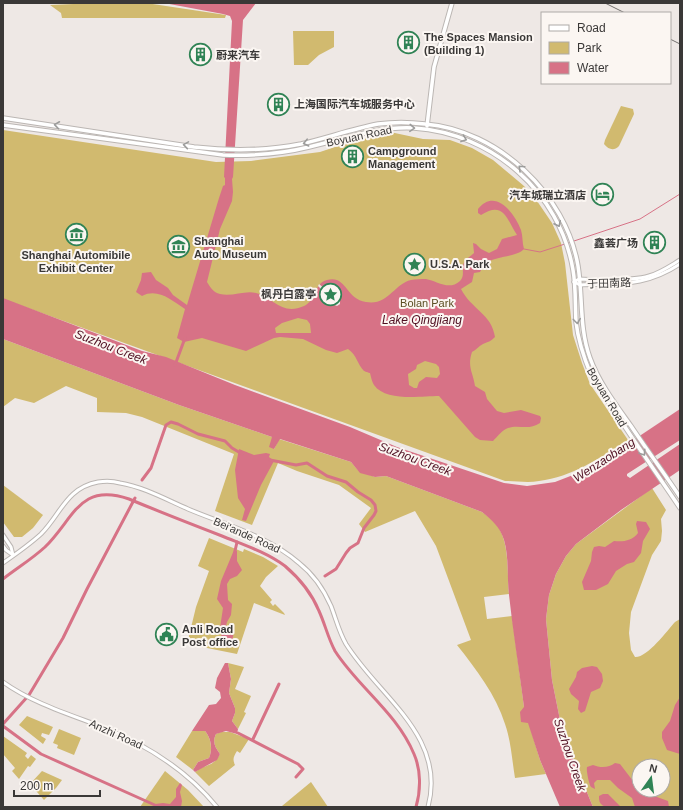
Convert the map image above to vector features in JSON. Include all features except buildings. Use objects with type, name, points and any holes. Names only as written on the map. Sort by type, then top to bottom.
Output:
[{"type":"main road","points":[[426,129],[434,67],[452,3]]},
{"type":"main road","name":"Boyuan Road","points":[[3,118],[194,147],[224,150],[265,149],[290,146],[376,125],[399,123],[427,124],[452,129],[490,146],[517,164],[531,177],[550,200],[562,220],[574,249],[580,279],[582,322],[590,358],[600,380],[680,497]]},
{"type":"main road","name":"Boyuan Road","points":[[3,125],[236,156],[293,151],[385,128],[426,129],[450,134],[474,143],[506,161],[539,193],[552,212],[563,236],[568,251],[574,282],[576,323],[582,348],[592,376],[620,421],[679,506]]},
{"type":"street","name":"于田南路","points":[[574,282],[580,279],[649,276],[680,260]]},
{"type":"street","name":"于田南路","points":[[574,282],[580,285],[642,282],[662,274],[680,264]]},
{"type":"street","name":"Bei'ande Road","points":[[3,563],[31,543],[42,533],[71,495],[88,485],[105,482],[120,483],[143,490],[261,539],[283,550],[304,568],[322,589],[331,607],[342,636],[352,653],[364,670],[407,719],[420,740],[428,757],[431,771],[431,791],[428,807]]},
{"type":"street","points":[[3,535],[11,547],[13,556]]},
{"type":"street","points":[[3,546],[13,556]]},
{"type":"street","name":"Anzhi Road","points":[[3,682],[31,698],[118,734],[151,750],[173,765],[202,790],[216,807]]},
{"type":"green space","points":[[146,3],[226,15],[225,18],[62,18],[61,13],[50,5]]},
{"type":"green space","points":[[293,31],[334,31],[334,47],[319,55],[308,65],[294,65]]},
{"type":"green space","points":[[621,106],[633,109],[634,114],[619,146],[615,149],[608,148],[604,144],[605,140]]},
{"type":"green space","name":"Bolan Park","points":[[3,130],[216,162],[251,161],[320,152],[390,132],[423,139],[450,140],[472,148],[493,160],[524,186],[535,198],[552,223],[561,243],[565,263],[573,335],[582,363],[590,384],[628,440],[585,466],[551,479],[535,482],[505,481],[3,299]]},
{"type":"green space","points":[[3,339],[179,405],[272,437],[274,449],[279,439],[351,462],[358,470],[375,477],[386,476],[482,512],[496,524],[504,539],[507,558],[509,594],[484,597],[487,619],[512,616],[524,707],[540,760],[546,774],[515,778],[509,737],[501,713],[485,683],[457,645],[471,640],[436,546],[415,511],[365,532],[359,524],[371,508],[339,485],[278,463],[252,525],[215,511],[234,454],[142,417],[126,413],[97,412],[97,398],[66,386],[34,403],[15,398],[3,407]]},
{"type":"green space","points":[[3,485],[43,515],[33,528],[22,537],[14,537],[3,522]]},
{"type":"green space","points":[[652,488],[666,510],[661,519],[661,541],[652,555],[631,612],[629,633],[631,650],[635,657],[640,656],[651,649],[675,622],[680,619],[680,807],[593,807],[561,725],[552,680],[546,619],[549,595],[556,574],[566,556],[576,544]]},
{"type":"green space","points":[[209,538],[243,552],[244,549],[263,557],[278,566],[266,577],[260,586],[272,600],[270,602],[273,606],[275,604],[285,615],[254,603],[237,654],[187,644],[196,607],[209,571],[198,566]]},
{"type":"green space","points":[[228,663],[244,667],[235,689],[251,696],[244,712],[246,713],[238,729],[232,721],[235,708],[229,693],[231,679]]},
{"type":"green space","points":[[27,716],[53,727],[49,735],[42,733],[41,736],[46,739],[43,744],[19,725]]},
{"type":"green space","points":[[59,729],[81,738],[74,755],[57,748],[58,745],[53,743]]},
{"type":"green space","points":[[204,730],[210,740],[211,747],[209,758],[198,762],[193,770],[176,757],[192,731]]},
{"type":"green space","points":[[221,732],[230,732],[249,739],[240,753],[237,751],[235,754],[235,765],[209,786],[195,772],[212,763],[220,754],[215,747],[214,740],[216,734]]},
{"type":"green space","points":[[3,736],[27,753],[25,756],[28,759],[31,755],[36,759],[30,767],[28,766],[19,779],[12,771],[15,768],[3,754]]},
{"type":"green space","points":[[42,771],[62,780],[44,800],[30,784]]},
{"type":"green space","points":[[165,771],[188,790],[204,807],[140,807]]},
{"type":"green space","points":[[311,782],[328,807],[282,806]]},
{"type":"water","name":"Lake Qingjiang","points":[[164,3],[256,3],[243,20],[232,179],[232,201],[220,229],[207,282],[211,288],[220,294],[225,295],[252,292],[262,295],[284,308],[296,309],[308,304],[317,288],[327,280],[334,279],[339,281],[354,297],[366,302],[380,301],[405,282],[411,280],[426,279],[447,285],[456,284],[462,279],[464,263],[474,253],[473,243],[489,253],[497,249],[502,239],[517,235],[507,218],[500,211],[489,211],[481,215],[478,213],[478,209],[484,203],[491,201],[497,202],[503,205],[514,216],[522,232],[524,249],[517,254],[488,262],[480,272],[474,273],[472,282],[461,289],[470,302],[486,317],[493,329],[495,337],[472,352],[470,362],[471,369],[475,386],[485,392],[487,399],[497,411],[504,413],[521,410],[540,416],[540,423],[531,427],[508,428],[493,441],[480,440],[475,437],[439,396],[404,397],[387,394],[380,390],[373,384],[370,373],[364,371],[351,351],[348,349],[337,353],[326,350],[303,339],[280,337],[274,338],[246,351],[202,338],[184,342],[177,338],[185,309],[159,294],[154,293],[142,296],[136,292],[142,273],[151,272],[156,280],[168,288],[173,295],[187,305],[219,198],[223,186],[225,185],[224,177],[232,21],[230,16]],"holes":[[[298,318],[307,320],[310,324],[311,333],[276,333],[275,328],[282,323]],[[425,361],[436,364],[439,367],[440,374],[437,378],[426,377],[419,382],[417,388],[414,388],[409,385],[408,374],[416,369],[417,365]]]},
{"type":"water","points":[[3,298],[142,351],[166,357],[235,385],[350,427],[397,447],[504,483],[527,486],[555,482],[586,470],[680,409],[680,440],[627,474],[627,476],[630,478],[680,444],[680,470],[621,510],[576,544],[566,556],[556,574],[549,595],[546,619],[552,680],[561,725],[593,807],[560,807],[540,760],[528,723],[521,722],[520,712],[524,707],[508,588],[506,547],[500,531],[489,518],[482,512],[386,476],[375,477],[360,473],[351,462],[280,439],[274,449],[269,447],[272,437],[179,405],[3,339]]},
{"type":"water","points":[[239,449],[254,455],[266,453],[270,454],[269,457],[274,461],[261,485],[246,521],[242,520],[245,509],[238,498],[235,470]]},
{"type":"water","points":[[637,521],[646,522],[650,529],[643,541],[641,553],[634,562],[627,564],[616,571],[608,584],[596,590],[584,590],[582,582],[591,561],[594,547],[605,547],[614,541],[624,541],[633,538],[638,533],[636,524]]},
{"type":"water","points":[[234,550],[237,551],[237,561],[242,570],[237,576],[230,579],[227,584],[228,600],[232,604],[231,615],[226,626],[234,631],[229,648],[223,645],[220,628],[223,608],[217,599],[221,581]]},
{"type":"water","points":[[225,663],[228,663],[231,679],[229,693],[235,708],[232,721],[238,729],[237,734],[226,731],[216,734],[214,740],[220,754],[217,760],[195,772],[193,770],[198,762],[209,758],[211,744],[205,731],[192,731],[209,705],[216,704],[221,698],[220,692],[215,688],[217,678]]},
{"type":"water","points":[[592,666],[597,667],[602,674],[603,681],[600,688],[591,692],[585,711],[581,713],[578,709],[579,701],[571,694],[569,689],[576,677],[577,672],[582,668]]},
{"type":"water","points":[[680,697],[680,754],[667,750],[662,738],[662,732],[670,721],[675,705]]},
{"type":"water","points":[[615,763],[620,764],[631,778],[631,797],[610,780],[597,780],[594,783],[595,789],[591,787],[587,767],[593,765],[607,767]]},
{"type":"water","points":[[180,783],[182,785],[180,792],[182,801],[181,807],[154,807],[155,804],[170,804],[176,797],[176,789]]},
{"type":"water","points":[[608,794],[621,807],[603,806],[599,800],[599,796]]},
{"type":"water","points":[[632,798],[660,798],[668,801],[669,807],[635,807]]},
{"type":"pier","points":[[319,284],[327,291],[337,293],[340,299],[340,304],[337,306],[328,302],[326,294],[318,286]]},
{"type":"waterway","points":[[568,243],[640,219],[680,194]]},
{"type":"waterway","points":[[524,249],[540,252],[565,244]]},
{"type":"waterway","points":[[175,365],[185,338]]},
{"type":"waterway","points":[[142,480],[151,468],[166,425],[171,422],[198,434],[225,441],[232,448],[242,454]]},
{"type":"waterway","points":[[270,460],[296,465],[307,463],[327,476],[346,482],[371,500],[375,505],[376,511],[364,528],[358,543],[350,548],[336,569],[325,576]]},
{"type":"waterway","points":[[3,579],[45,547],[79,506],[88,499],[99,495],[112,495],[129,499],[263,553],[285,566],[305,587],[313,598],[335,651],[355,677],[388,713],[407,739],[414,754],[419,773],[419,794],[416,807]]},
{"type":"waterway","points":[[3,724],[29,695],[63,638],[135,498]]},
{"type":"waterway","points":[[235,551],[237,542]]},
{"type":"waterway","points":[[253,739],[279,684]]},
{"type":"waterway","points":[[3,726],[41,754],[157,806]]},
{"type":"waterway","points":[[238,733],[298,764],[303,769],[296,777]]},
{"type":"railway","points":[[605,3],[623,12]]},
{"type":"railway","points":[[671,40],[680,44]]},
{"type":"place","name":"The Spaces Mansion (Building 1)","points":[[408,43]]},
{"type":"place","name":"蔚来汽车","points":[[201,55]]},
{"type":"place","name":"上海国际汽车城服务中心","points":[[278,104]]},
{"type":"place","name":"Campground Management","points":[[353,157]]},
{"type":"place","name":"汽车城瑞立酒店","points":[[602,195]]},
{"type":"place","name":"Shanghai Automibile Exhibit Center","points":[[76,235]]},
{"type":"place","name":"鑫荟广场","points":[[654,243]]},
{"type":"place","name":"Shanghai Auto Museum","points":[[178,247]]},
{"type":"place","name":"U.S.A. Park","points":[[415,264]]},
{"type":"place","name":"枫丹白露亭","points":[[331,294]]},
{"type":"place","name":"Anli Road Post office","points":[[166,635]]},
{"type":"water label","name":"Suzhou Creek","points":[[111,347]]},
{"type":"water label","name":"Suzhou Creek","points":[[415,459]]},
{"type":"water label","name":"Wenzaobang","points":[[604,460]]},
{"type":"water label","name":"Suzhou Creek","points":[[570,755]]}]
